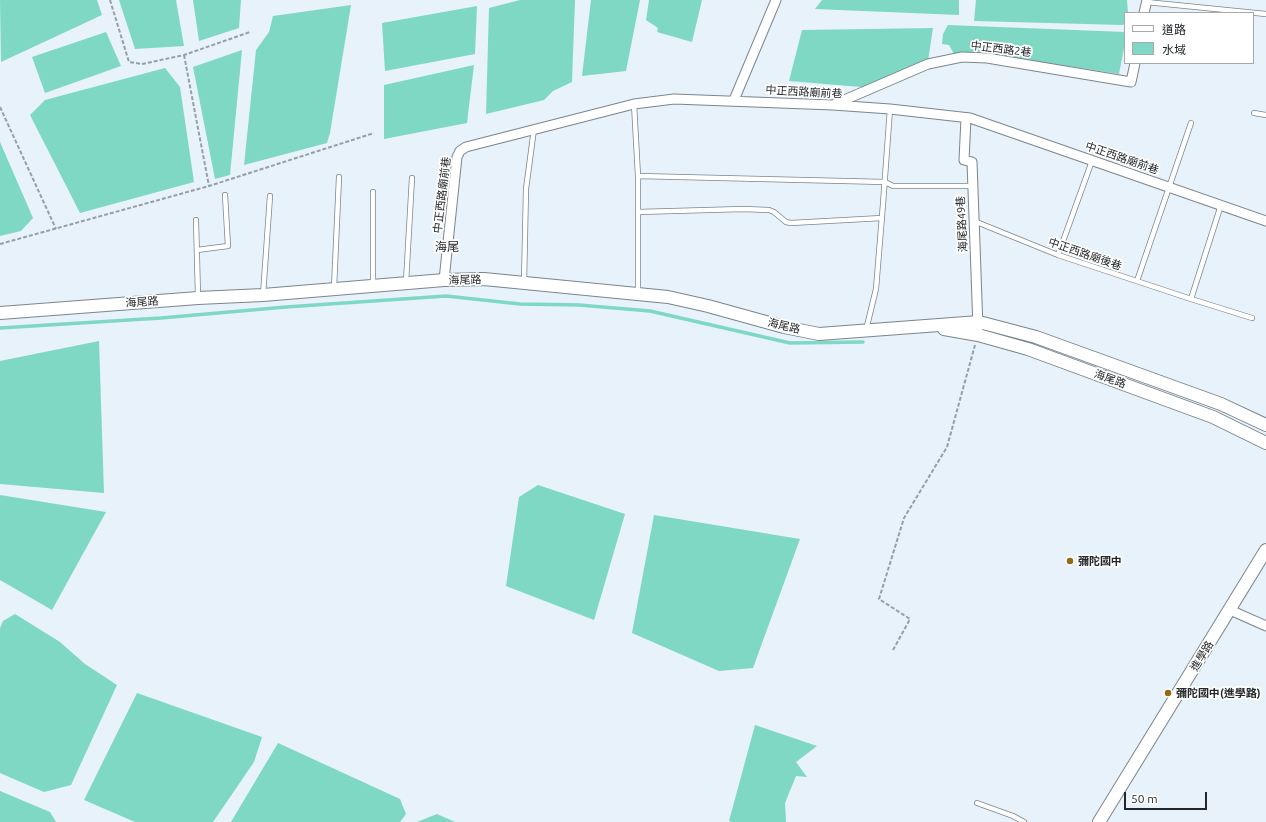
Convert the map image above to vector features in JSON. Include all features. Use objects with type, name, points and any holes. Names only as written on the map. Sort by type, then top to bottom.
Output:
[{"type":"street","points":[[734,100],[776,0]]},
{"type":"street","points":[[1144,12],[1146,1]]},
{"type":"street","name":"中正西路2巷","points":[[833,105],[928,64],[962,57],[987,58],[1131,82],[1135,64]]},
{"type":"street","name":"中正西路廟前巷","points":[[444,280],[457,157],[460,151],[466,147],[634,104],[674,99],[734,100],[833,105],[890,109],[966,118],[1266,221]]},
{"type":"street","name":"海尾路49巷","points":[[966,118],[964,160],[972,162],[979,322],[978,335]]},
{"type":"street","name":"海尾路","points":[[0,312],[263,295],[444,280],[484,279],[668,297],[708,306],[784,327],[819,334],[979,322],[1036,337],[1221,404],[1266,425]]},
{"type":"street","name":"海尾路","points":[[925,326],[978,335],[1028,349],[1213,417],[1266,443]]},
{"type":"street","name":"進學路","points":[[1099,822],[1266,550]]},
{"type":"street","points":[[1230,610],[1266,626]]},
{"type":"lane","points":[[1146,1],[1248,12]]},
{"type":"lane","points":[[1254,13],[1266,14]]},
{"type":"lane","points":[[634,104],[638,176],[638,293]]},
{"type":"lane","points":[[866,330],[876,289],[890,109]]},
{"type":"lane","points":[[1254,113],[1266,115]]},
{"type":"lane","points":[[1137,281],[1191,123]]},
{"type":"lane","points":[[524,282],[526,189],[534,129]]},
{"type":"lane","points":[[1058,255],[1092,161]]},
{"type":"lane","points":[[638,176],[885,182],[893,186],[972,186]]},
{"type":"lane","points":[[334,288],[339,177]]},
{"type":"lane","points":[[406,283],[412,178]]},
{"type":"lane","points":[[373,192],[373,285]]},
{"type":"lane","points":[[197,250],[228,246],[225,196]]},
{"type":"lane","points":[[263,295],[270,196]]},
{"type":"lane","points":[[1191,299],[1221,205]]},
{"type":"lane","points":[[638,212],[743,209],[769,210],[774,212],[786,222],[791,223],[882,218]]},
{"type":"lane","points":[[196,220],[198,298]]},
{"type":"lane","name":"中正西路廟後巷","points":[[974,221],[1058,255],[1252,318]]},
{"type":"lane","points":[[976,803],[1013,816],[1024,822]]},
{"type":"path","points":[[110,0],[129,62],[142,64],[184,55],[250,32]]},
{"type":"path","points":[[184,55],[209,186]]},
{"type":"path","points":[[0,107],[56,229]]},
{"type":"path","points":[[0,244],[209,186],[374,133]]},
{"type":"path","points":[[893,650],[910,619],[879,599],[904,518],[946,447],[978,335]]},
{"type":"water","points":[[0,0],[97,0],[102,15],[1,62]]},
{"type":"water","points":[[119,0],[176,0],[184,46],[135,49]]},
{"type":"water","points":[[193,0],[241,0],[239,28],[199,41]]},
{"type":"water","points":[[520,0],[575,0],[572,82],[553,91],[544,100],[486,114],[489,8]]},
{"type":"water","points":[[591,0],[640,0],[626,71],[582,76]]},
{"type":"water","points":[[649,0],[702,0],[692,42],[657,32],[658,28],[646,20]]},
{"type":"water","points":[[822,0],[959,0],[959,15],[815,9]]},
{"type":"water","points":[[976,0],[1127,0],[1128,12],[1124,12],[1123,25],[974,21]]},
{"type":"water","points":[[351,5],[330,133],[327,143],[244,165],[256,50],[269,32],[273,16]]},
{"type":"water","points":[[477,6],[475,54],[385,71],[382,23]]},
{"type":"water","points":[[948,25],[1124,32],[1124,48],[1119,74],[1002,56],[955,56],[949,45],[942,44],[943,34]]},
{"type":"water","points":[[933,28],[928,61],[873,88],[789,81],[802,30]]},
{"type":"water","points":[[106,32],[121,66],[45,93],[32,57]]},
{"type":"water","points":[[242,50],[230,175],[215,179],[193,67]]},
{"type":"water","points":[[474,65],[467,123],[384,139],[384,85]]},
{"type":"water","points":[[165,68],[180,87],[194,182],[80,213],[30,115],[45,100]]},
{"type":"water","points":[[0,142],[33,218],[21,231],[0,236]]},
{"type":"water","points":[[99,341],[104,493],[0,484],[0,361]]},
{"type":"water","points":[[538,485],[625,514],[594,620],[506,586],[519,497]]},
{"type":"water","points":[[0,495],[106,512],[52,610],[0,580]]},
{"type":"water","points":[[654,515],[800,539],[753,668],[719,671],[632,633]]},
{"type":"water","points":[[15,614],[60,642],[85,664],[117,685],[71,785],[44,792],[0,773],[0,628],[3,621]]},
{"type":"water","points":[[137,693],[262,737],[254,762],[213,822],[135,822],[84,800]]},
{"type":"water","points":[[755,725],[817,746],[796,762],[807,777],[796,776],[785,803],[786,822],[729,821]]},
{"type":"water","points":[[278,743],[400,799],[406,814],[400,822],[231,822]]},
{"type":"water","points":[[0,791],[50,812],[56,822],[0,822]]},
{"type":"water","points":[[437,814],[455,822],[417,822]]},
{"type":"waterway","points":[[0,328],[161,318],[286,307],[446,296],[520,304],[579,305],[650,311],[790,343],[863,342]]},
{"type":"place","name":"彌陀國中","points":[[1070,561]]},
{"type":"place","name":"彌陀國中(進學路)","points":[[1168,693]]},
{"type":"district","name":"海尾","points":[[447,247]]}]
